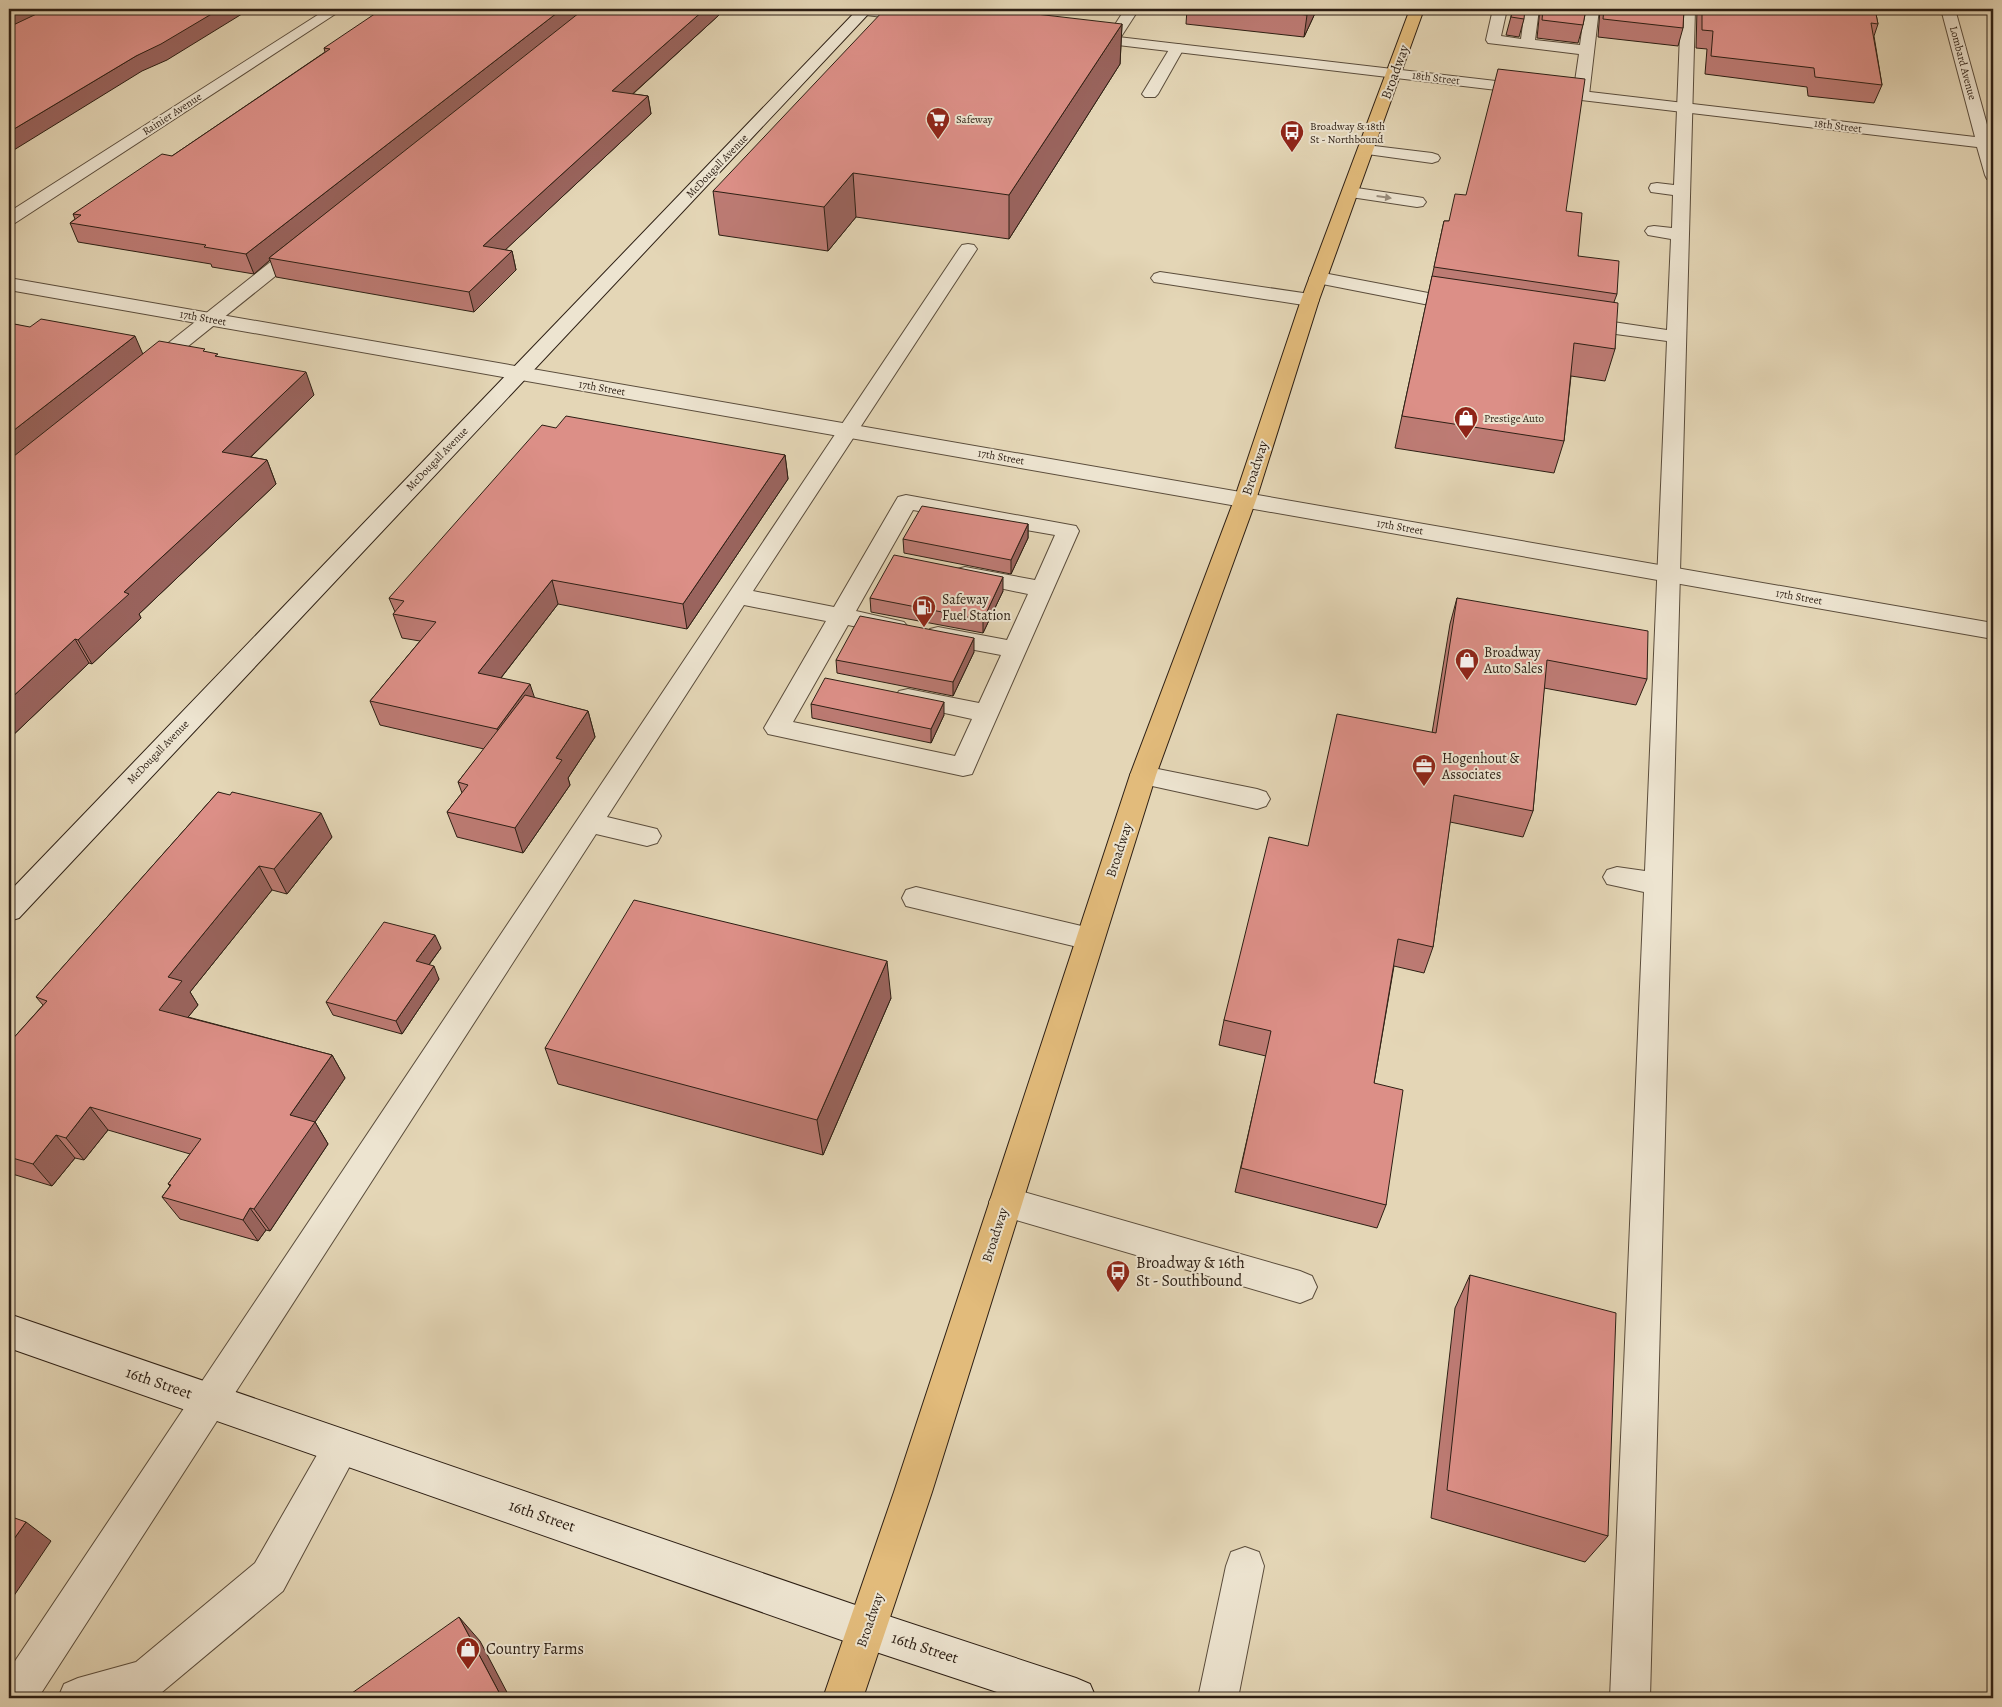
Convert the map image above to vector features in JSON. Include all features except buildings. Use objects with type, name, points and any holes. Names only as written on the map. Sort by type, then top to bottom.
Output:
[{"type":"main road","name":"Broadway","points":[[843,1698],[1006,1202],[1143,775],[1245,500],[1310,300],[1417,9]]},
{"type":"street","name":"Rainier Avenue","points":[[9,220],[336,9]]},
{"type":"street","points":[[860,9],[934,19]]},
{"type":"street","name":"McDougall Avenue","points":[[9,910],[519,374],[860,9]]},
{"type":"street","points":[[1112,40],[1129,9]]},
{"type":"street","points":[[1500,9],[1494,40],[1586,50]]},
{"type":"street","points":[[1527,44],[1532,9]]},
{"type":"street","points":[[1581,96],[1592,9]]},
{"type":"street","points":[[1630,1698],[1677,337],[1667,233],[1669,190],[1684,108],[1688,9]]},
{"type":"street","name":"Lombard Avenue","points":[[1948,9],[1989,144],[1993,175]]},
{"type":"street","name":"18th Street","points":[[1072,35],[1989,144]]},
{"type":"street","points":[[1150,94],[1177,48]]},
{"type":"street","points":[[1366,150],[1432,158]]},
{"type":"street","points":[[1350,192],[1417,202]]},
{"type":"street","points":[[132,381],[318,233]]},
{"type":"street","points":[[14,1698],[968,249]]},
{"type":"street","points":[[1160,278],[1310,300]]},
{"type":"street","points":[[1318,278],[1483,308]]},
{"type":"street","name":"17th Street","points":[[9,284],[1993,631]]},
{"type":"street","points":[[1561,320],[1677,337]]},
{"type":"street","points":[[906,502],[1068,531],[1042,589],[963,767],[777,728],[815,679],[841,616],[884,558],[906,502]]},
{"type":"street","points":[[940,569],[1042,589]]},
{"type":"street","points":[[738,596],[1016,650]]},
{"type":"street","points":[[882,692],[987,713]]},
{"type":"street","points":[[1143,775],[1258,799]]},
{"type":"street","points":[[589,822],[647,836]]},
{"type":"street","points":[[1617,877],[1658,884]]},
{"type":"street","points":[[916,898],[1090,939]]},
{"type":"street","points":[[1006,1202],[1300,1287]]},
{"type":"street","name":"16th Street","points":[[9,1331],[867,1629],[1076,1698]]},
{"type":"street","points":[[78,1698],[147,1679],[269,1577],[342,1447]]},
{"type":"street","points":[[1218,1698],[1245,1566]]},
{"type":"place","name":"Safeway","points":[[938,140]]},
{"type":"place","name":"Broadway & 18th St - Northbound","points":[[1292,153]]},
{"type":"place","name":"Prestige Auto","points":[[1466,439]]},
{"type":"place","name":"Safeway Fuel Station","points":[[924,628]]},
{"type":"place","name":"Broadway Auto Sales","points":[[1467,681]]},
{"type":"place","name":"Hogenhout & Associates","points":[[1424,787]]},
{"type":"place","name":"Broadway & 16th St - Southbound","points":[[1118,1293]]},
{"type":"place","name":"Country Farms","points":[[468,1670]]}]
